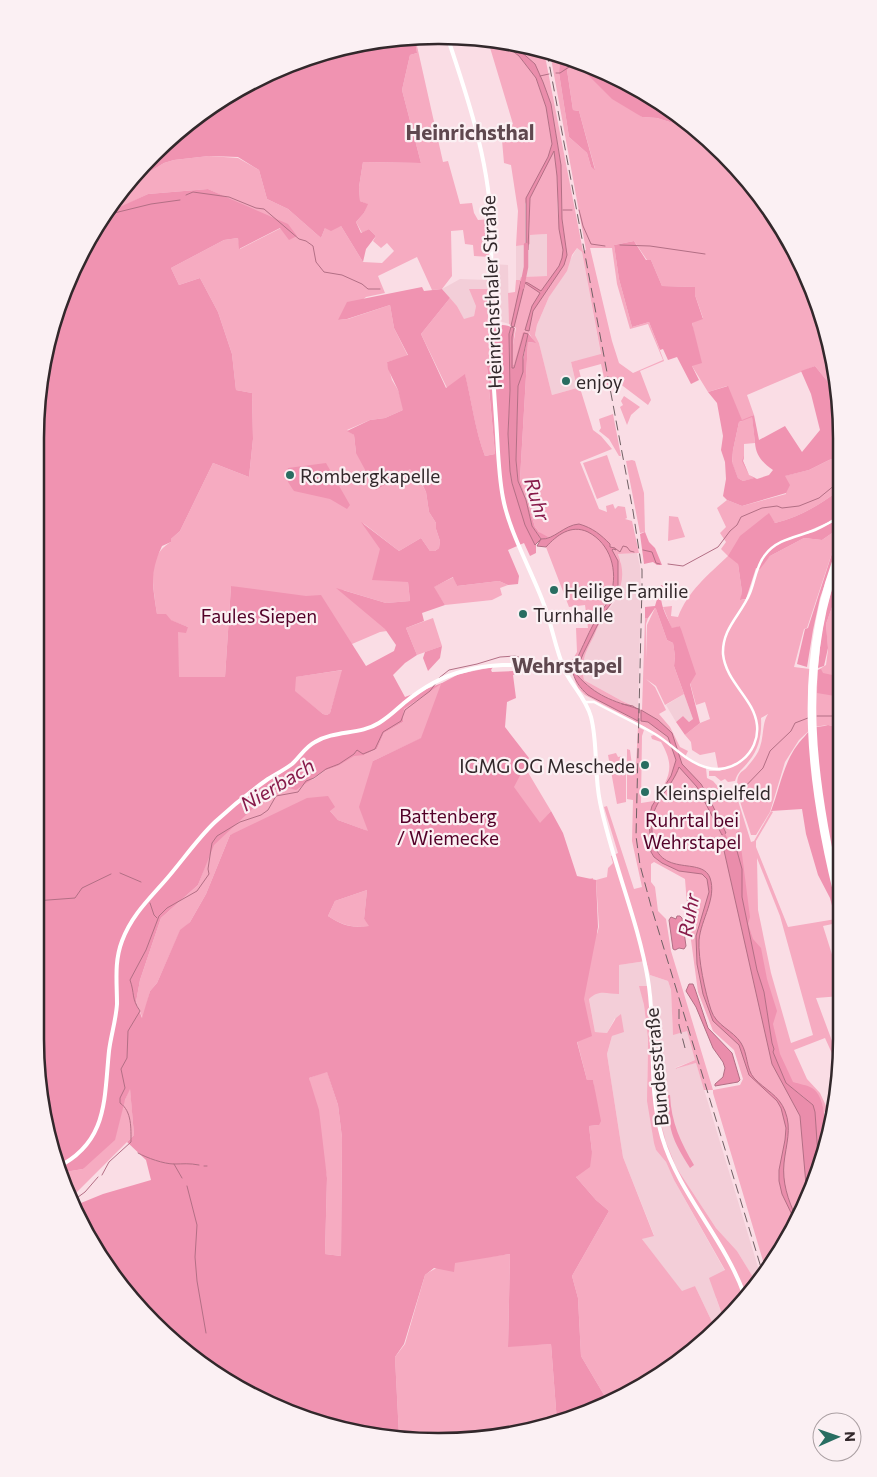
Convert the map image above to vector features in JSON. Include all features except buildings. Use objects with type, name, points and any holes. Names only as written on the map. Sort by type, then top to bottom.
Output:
[{"type":"highway","points":[[833,565],[821,605],[814,658],[810,727],[814,780],[833,879]]},
{"type":"highway","points":[[833,579],[825,604],[814,658],[816,764],[833,861]]},
{"type":"main road","name":"Heinrichsthaler Straße","points":[[450,44],[477,136],[488,193],[492,236],[491,338],[501,487],[507,513],[546,608],[563,667],[585,702]]},
{"type":"main road","points":[[64,1163],[74,1157],[86,1145],[95,1132],[102,1116],[106,1095],[110,1046],[116,1014],[117,960],[124,935],[140,908],[216,821],[267,780],[293,763],[308,746],[317,740],[376,725],[411,698],[438,681],[464,670],[495,665],[530,664],[563,667]]},
{"type":"main road","name":"Bundesstraße","points":[[585,702],[592,724],[599,800],[634,922],[648,980],[652,1018],[655,1100],[662,1136],[676,1171],[691,1199],[728,1257],[742,1290]]},
{"type":"street","points":[[585,702],[594,702],[660,738],[682,755],[706,768],[720,769],[738,763],[751,751],[757,736],[756,721],[751,708],[732,681],[726,668],[723,648],[726,632],[747,600],[758,566],[767,552],[784,541],[814,530],[833,519]]},
{"type":"shaded area","points":[[512,50],[522,52],[535,64],[551,104],[561,165],[562,219],[567,255],[564,265],[533,311],[529,331],[525,330],[532,306],[540,293],[525,283],[514,327],[511,326],[521,281],[528,283],[541,291],[559,266],[563,250],[559,229],[554,151],[530,198],[528,250],[526,251],[526,198],[548,157],[552,144],[546,107],[536,78],[519,56]]},
{"type":"shaded area","points":[[547,234],[547,276],[521,277],[521,280],[516,280],[516,246],[525,245],[527,250],[530,235]]},
{"type":"shaded area","points":[[577,248],[582,252],[601,355],[571,362],[577,388],[552,395],[539,343],[535,335],[537,325],[549,297]]},
{"type":"shaded area","points":[[493,264],[508,265],[509,324],[493,319],[491,279]]},
{"type":"shaded area","points":[[460,279],[487,280],[487,289],[476,306],[474,316],[464,320],[457,306],[442,289]]},
{"type":"shaded area","points":[[511,327],[514,328],[512,337],[512,368],[514,368],[524,333],[528,334],[523,357],[523,372],[518,386],[516,460],[518,481],[526,500],[532,526],[541,539],[535,545],[525,525],[510,471],[508,434],[510,390],[509,334]]},
{"type":"shaded area","points":[[579,524],[596,532],[610,544],[610,547],[615,548],[616,550],[612,550],[618,561],[618,588],[613,601],[603,614],[583,654],[577,669],[577,675],[591,688],[605,697],[639,709],[638,721],[588,695],[582,690],[574,677],[572,669],[595,621],[611,594],[614,576],[611,559],[596,537],[582,530],[570,530],[555,538],[546,547],[537,546],[541,539],[546,539]]},
{"type":"shaded area","points":[[637,553],[640,566],[641,591],[638,708],[584,680],[583,661],[585,652],[603,617],[615,601],[621,585],[621,562],[618,554]]},
{"type":"shaded area","points":[[684,694],[693,719],[689,722],[683,716],[676,722],[666,705]]},
{"type":"shaded area","points":[[641,710],[658,720],[672,733],[682,764],[701,784],[726,833],[722,835],[697,787],[679,767],[653,814],[653,841],[659,853],[667,861],[705,871],[710,878],[712,893],[699,940],[706,994],[713,1015],[741,1043],[751,1074],[779,1101],[785,1111],[788,1137],[784,1177],[788,1197],[794,1211],[792,1215],[782,1194],[779,1181],[786,1128],[781,1108],[777,1101],[749,1075],[739,1045],[713,1021],[703,994],[697,964],[696,936],[709,892],[707,879],[702,874],[679,871],[662,863],[651,852],[649,817],[652,806],[671,776],[676,760],[668,737],[648,722],[641,721]]},
{"type":"shaded area","points":[[732,838],[738,843],[737,851],[742,869],[742,897],[757,970],[764,992],[773,1052],[786,1083],[813,1105],[815,1112],[817,1149],[806,1182],[800,1116],[772,1064],[723,846],[724,843]]},
{"type":"shaded area","points":[[677,916],[682,918],[686,946],[684,949],[679,948],[675,950],[673,949],[669,920],[671,917],[676,919]]},
{"type":"shaded area","points":[[647,961],[650,975],[668,981],[671,990],[673,1034],[687,1030],[695,1060],[674,1068],[696,1063],[759,1270],[753,1278],[737,1251],[716,1228],[676,1167],[671,1156],[657,1108],[655,1029],[651,986],[640,986],[648,1039],[647,1078],[656,1150],[666,1162],[674,1180],[725,1271],[716,1298],[722,1314],[713,1323],[695,1286],[682,1292],[642,1239],[654,1235],[623,1157],[607,1054],[612,1036],[619,1033],[615,1018],[607,1033],[595,1032],[589,998],[594,993],[619,993],[618,965]]},
{"type":"shaded area","points":[[689,984],[693,984],[708,1028],[732,1053],[740,1080],[738,1082],[715,1086],[723,1077],[725,1068],[713,1048],[696,1007],[686,991]]},
{"type":"green space","points":[[416,45],[417,53],[410,55],[402,90],[421,163],[363,162],[359,187],[360,201],[368,204],[364,213],[356,222],[361,233],[369,229],[376,236],[366,249],[363,262],[341,226],[331,231],[325,228],[321,238],[288,209],[267,199],[259,170],[238,157],[209,156],[164,163],[145,174],[159,159],[198,125],[219,110],[264,84],[336,57],[387,47]]},
{"type":"green space","points":[[417,45],[443,162],[448,161],[460,204],[472,203],[478,220],[490,219],[490,257],[474,256],[473,245],[465,244],[463,230],[451,231],[452,276],[442,289],[432,290],[417,257],[378,276],[385,293],[366,297],[338,320],[348,319],[390,305],[394,328],[408,356],[387,362],[432,492],[420,481],[426,492],[429,512],[436,523],[440,541],[439,548],[435,551],[430,551],[421,538],[399,551],[363,523],[408,582],[410,601],[386,603],[343,590],[381,620],[387,631],[352,644],[231,586],[225,677],[178,677],[178,631],[188,627],[157,615],[153,585],[154,565],[157,556],[163,548],[180,531],[213,463],[249,477],[253,439],[252,393],[236,390],[232,354],[218,312],[200,278],[179,285],[171,268],[224,240],[238,238],[240,249],[281,228],[297,236],[241,204],[208,189],[148,194],[117,209],[145,174],[164,163],[209,156],[238,158],[259,170],[267,199],[288,209],[321,238],[325,228],[341,226],[363,262],[382,263],[394,251],[387,243],[381,248],[373,241],[376,236],[369,229],[362,233],[356,222],[364,213],[367,204],[360,201],[359,187],[363,162],[421,163],[402,90],[410,55],[417,53]],"holes":[[[403,410],[356,453],[354,435],[347,430],[370,420],[385,418]]]},
{"type":"green space","points":[[490,47],[512,50],[519,56],[536,78],[546,107],[552,144],[548,157],[525,204],[525,245],[516,246],[518,211],[511,165],[504,163],[501,129],[513,124]]},
{"type":"green space","points":[[522,52],[545,58],[583,251],[586,250],[551,60],[560,63],[559,73],[569,137],[587,153],[591,167],[595,169],[579,111],[573,110],[567,70],[570,67],[587,73],[642,117],[657,118],[679,125],[718,159],[735,178],[767,219],[793,264],[820,336],[829,383],[815,366],[747,395],[754,415],[752,416],[755,443],[744,444],[743,461],[749,475],[755,478],[743,481],[738,478],[732,463],[739,422],[742,421],[727,386],[708,392],[692,366],[695,341],[692,322],[703,318],[695,295],[695,287],[662,286],[651,260],[647,260],[634,241],[614,245],[619,279],[632,327],[649,322],[664,361],[640,371],[651,400],[648,405],[619,383],[607,391],[601,364],[579,370],[583,386],[580,388],[593,430],[612,449],[580,462],[599,509],[607,512],[606,506],[613,504],[615,509],[618,506],[625,507],[627,518],[625,519],[632,521],[639,553],[618,554],[621,563],[622,579],[618,593],[614,600],[601,620],[586,652],[583,662],[584,680],[642,710],[645,618],[648,618],[646,624],[646,659],[647,625],[656,609],[667,640],[673,643],[674,666],[684,694],[665,705],[656,686],[646,679],[655,687],[666,710],[659,714],[670,727],[680,747],[688,751],[685,757],[706,768],[707,778],[713,781],[720,789],[719,791],[726,795],[733,792],[736,794],[751,842],[754,841],[771,811],[773,812],[756,841],[756,847],[788,927],[833,920],[833,924],[823,926],[833,958],[833,997],[816,998],[833,1043],[832,1054],[825,1038],[794,1050],[807,1079],[820,1093],[827,1108],[824,1112],[821,1100],[825,1120],[812,1165],[793,1213],[764,1263],[713,1090],[704,1090],[696,1063],[674,1069],[695,1060],[687,1031],[673,1035],[671,990],[668,981],[650,975],[646,961],[619,965],[619,994],[600,993],[589,999],[595,1032],[607,1033],[616,1018],[621,1014],[624,1032],[612,1036],[607,1054],[623,1157],[654,1236],[642,1239],[682,1291],[695,1286],[713,1323],[679,1352],[658,1367],[605,1397],[581,1356],[578,1298],[572,1276],[609,1211],[596,1200],[576,1177],[592,1152],[589,1126],[599,1125],[593,1080],[587,1080],[577,1041],[365,830],[338,820],[330,811],[230,835],[206,894],[190,922],[180,931],[157,983],[150,991],[143,1019],[136,1002],[140,980],[161,918],[198,885],[213,845],[261,801],[282,786],[314,779],[324,771],[338,766],[354,755],[364,755],[377,749],[384,733],[403,722],[404,709],[442,683],[512,739],[529,761],[526,769],[551,811],[541,823],[563,886],[593,878],[597,934],[599,927],[596,880],[607,877],[608,868],[613,863],[611,856],[618,853],[604,807],[607,806],[634,889],[642,887],[632,841],[633,800],[627,799],[627,749],[630,750],[632,765],[636,765],[638,727],[644,730],[642,736],[641,803],[654,801],[667,779],[669,766],[666,751],[661,742],[652,739],[651,736],[654,735],[660,739],[645,727],[585,695],[578,688],[573,676],[571,671],[571,662],[577,652],[576,628],[588,628],[585,605],[569,607],[544,542],[538,541],[545,539],[535,527],[520,479],[528,342],[535,343],[529,333],[514,365],[512,365],[516,328],[509,324],[508,293],[515,292],[516,280],[520,280],[521,277],[547,276],[547,234],[530,235],[530,244],[528,245],[530,198],[554,150],[558,219],[566,248],[562,219],[561,165],[551,104],[543,82],[527,57]],"holes":[[[577,248],[582,252],[601,354],[571,362],[577,388],[552,395],[539,343],[535,335],[537,325],[549,297],[567,271],[572,255]],[[590,248],[612,248],[617,284],[630,329],[648,324],[663,360],[633,373],[619,363]],[[610,555],[618,561],[618,588],[613,601],[603,614],[583,654],[577,669],[577,675],[591,688],[605,697],[639,709],[633,719],[581,689],[573,676],[572,669],[613,587],[614,572]],[[438,695],[421,748],[373,761],[422,738]],[[757,858],[780,916],[813,1035],[791,1043],[771,973],[758,910]],[[654,862],[685,879],[698,992],[713,1031],[734,1050],[743,1079],[740,1085],[713,1090],[671,951],[666,919],[658,911],[655,887],[651,882],[651,864]]]},
{"type":"green space","points":[[560,63],[570,67],[567,70],[573,110],[579,111],[595,170],[591,167],[587,153],[569,137],[559,73]]},
{"type":"green space","points":[[585,72],[613,84],[658,110],[679,125],[657,118],[642,117],[612,99]]},
{"type":"green space","points":[[208,189],[288,224],[297,236],[289,240],[280,228],[239,249],[238,238],[224,240],[171,268],[179,285],[200,278],[218,312],[232,354],[236,390],[252,393],[253,439],[249,477],[213,463],[180,531],[171,539],[171,542],[162,546],[155,564],[153,588],[157,614],[166,614],[171,620],[188,627],[186,633],[178,632],[179,677],[225,677],[231,586],[306,596],[321,595],[366,666],[394,651],[396,645],[385,629],[336,588],[386,603],[410,601],[408,582],[372,580],[380,549],[361,522],[399,551],[421,538],[430,551],[435,551],[439,548],[440,541],[436,523],[429,512],[426,492],[421,482],[410,469],[376,490],[356,453],[354,435],[347,431],[370,420],[385,418],[403,410],[398,390],[388,369],[387,362],[408,355],[394,328],[390,305],[347,319],[338,320],[347,302],[422,287],[424,291],[442,289],[450,298],[421,334],[446,388],[465,374],[476,426],[485,456],[495,454],[487,366],[495,365],[493,326],[511,327],[509,334],[510,390],[508,434],[510,471],[512,483],[536,543],[536,553],[530,556],[524,543],[508,550],[519,576],[518,584],[508,585],[499,581],[457,586],[453,577],[434,587],[445,605],[422,613],[424,621],[406,628],[417,655],[405,663],[393,675],[405,697],[442,683],[459,674],[493,667],[492,672],[536,670],[513,675],[516,698],[507,702],[505,727],[529,758],[514,787],[540,823],[551,811],[563,833],[577,876],[596,880],[598,927],[584,999],[592,1036],[577,1042],[587,1080],[593,1080],[601,1121],[599,1125],[589,1126],[592,1152],[590,1167],[576,1177],[596,1200],[609,1211],[572,1276],[578,1298],[581,1356],[605,1397],[556,1415],[551,1344],[508,1347],[510,1254],[455,1263],[454,1272],[434,1268],[425,1275],[404,1344],[395,1357],[399,1431],[361,1426],[336,1420],[264,1393],[219,1367],[198,1352],[159,1318],[125,1279],[110,1258],[84,1213],[80,1203],[103,1194],[151,1180],[146,1160],[127,1142],[134,1135],[130,1089],[125,1100],[115,1140],[83,1169],[67,1172],[51,1116],[45,1064],[44,438],[47,387],[57,336],[74,287],[84,264],[118,208],[148,194]],"holes":[[[342,670],[330,713],[327,715],[323,714],[295,691],[296,677]],[[441,684],[421,738],[373,761],[359,807],[368,831],[338,820],[330,811],[335,807],[328,796],[307,798],[230,835],[206,894],[190,922],[180,930],[157,983],[150,991],[142,1018],[136,1002],[140,980],[161,918],[198,885],[214,845],[261,801],[281,786],[296,790],[324,771],[338,766],[354,756],[364,755],[377,749],[384,733],[403,722],[404,709]],[[367,890],[364,919],[369,926],[347,926],[328,916],[335,901]],[[327,1072],[338,1105],[342,1138],[341,1256],[325,1254],[327,1178],[319,1110],[309,1078]]]},
{"type":"green space","points":[[634,241],[646,260],[651,260],[662,286],[695,287],[695,295],[703,319],[692,323],[702,363],[692,366],[699,380],[691,384],[677,357],[668,360],[663,349],[660,350],[649,322],[632,327],[619,279],[614,245]]},
{"type":"green space","points":[[487,280],[491,366],[487,367],[495,454],[485,456],[476,427],[465,375],[447,388],[421,334],[450,298],[464,319],[474,316],[476,306],[469,289],[487,289]]},
{"type":"green space","points":[[511,327],[515,328],[513,365],[523,332],[528,333],[536,343],[528,342],[520,479],[535,527],[539,532],[548,537],[545,539],[541,539],[532,526],[526,500],[518,481],[516,460],[518,386],[528,334],[524,333],[514,368],[512,368],[512,337],[514,328]]},
{"type":"green space","points":[[815,366],[829,383],[833,459],[809,470],[785,476],[790,485],[786,493],[742,506],[727,500],[723,496],[726,479],[725,462],[721,450],[723,436],[717,403],[708,392],[728,386],[742,420],[754,415],[759,440],[785,426],[802,452],[820,430],[811,394],[801,371]],"holes":[[[752,417],[758,455],[773,470],[769,475],[757,479],[749,475],[754,478],[743,481],[738,478],[732,462],[733,450],[739,422]]]},
{"type":"green space","points":[[624,396],[640,407],[631,415],[627,425],[620,407],[623,405],[621,401]]},
{"type":"green space","points":[[613,414],[621,456],[619,456],[609,439],[599,431],[601,428],[599,419]]},
{"type":"green space","points":[[607,455],[619,490],[597,499],[583,463]]},
{"type":"green space","points":[[833,459],[833,494],[794,517],[775,523],[768,514],[738,564],[742,592],[741,600],[748,599],[758,569],[770,556],[804,538],[822,540],[833,532],[833,550],[807,628],[804,629],[794,667],[818,670],[826,665],[828,650],[826,624],[833,604],[833,726],[813,727],[799,740],[785,762],[770,812],[756,835],[751,835],[741,804],[737,780],[759,750],[768,714],[761,718],[761,730],[755,751],[739,772],[735,781],[728,782],[725,779],[721,781],[715,776],[709,776],[709,771],[721,771],[718,768],[715,752],[700,755],[692,750],[691,742],[685,735],[700,723],[710,719],[705,702],[696,705],[690,683],[680,626],[672,629],[663,607],[672,606],[671,616],[678,617],[693,591],[728,556],[721,549],[726,542],[720,533],[726,527],[717,508],[727,500],[742,506],[786,494],[784,476],[809,470]]},
{"type":"green space","points":[[626,461],[635,461],[644,493],[645,532],[640,533]]},
{"type":"green space","points":[[326,463],[350,505],[347,509],[330,499],[294,491],[287,480],[288,468]]},
{"type":"green space","points":[[833,494],[833,520],[806,532],[807,534],[833,522],[833,532],[822,540],[804,538],[770,556],[760,569],[756,568],[746,599],[740,600],[742,592],[738,564],[728,556],[740,536],[769,513],[775,523],[794,517]]},
{"type":"green space","points":[[669,516],[678,517],[685,537],[668,541]]},
{"type":"green space","points":[[645,532],[649,542],[655,548],[662,565],[657,565],[653,562],[644,564],[640,534]]},
{"type":"green space","points":[[833,550],[833,561],[820,598],[807,667],[797,664],[805,629],[808,628]]},
{"type":"green space","points":[[454,577],[457,586],[499,581],[508,585],[500,588],[502,595],[492,600],[445,605],[433,587]]},
{"type":"green space","points":[[661,585],[663,586],[661,597],[665,613],[672,628],[680,626],[696,674],[690,684],[700,723],[685,735],[676,722],[683,716],[689,722],[693,719],[674,666],[673,643],[667,640],[655,608],[648,618],[645,618],[645,607],[655,606]]},
{"type":"green space","points":[[833,587],[833,604],[826,624],[828,648],[824,666],[818,668],[821,637],[827,605]]},
{"type":"green space","points":[[433,618],[442,646],[417,655],[406,628]]},
{"type":"green space","points":[[442,646],[440,658],[428,671],[423,658],[425,652]]},
{"type":"green space","points":[[821,669],[823,673],[833,675],[833,696],[817,693],[818,670]]},
{"type":"green space","points":[[343,670],[330,713],[327,715],[323,714],[294,691],[295,677]]},
{"type":"green space","points":[[828,725],[833,726],[833,909],[830,898],[818,875],[806,834],[802,809],[771,811],[792,753],[813,728]]},
{"type":"green space","points":[[616,753],[618,757],[623,756],[626,765],[626,802],[617,804],[608,755]]},
{"type":"green space","points":[[739,831],[750,917],[748,924],[753,939],[761,948],[767,979],[777,1011],[773,1024],[780,1054],[793,1082],[812,1088],[818,1094],[822,1104],[825,1122],[817,1149],[815,1112],[804,1097],[786,1083],[773,1052],[764,992],[757,970],[742,897],[742,872],[737,851],[736,832]]},
{"type":"green space","points":[[367,890],[364,919],[370,926],[348,926],[328,916],[335,901]]},
{"type":"green space","points":[[639,986],[651,986],[655,1029],[657,1108],[666,1142],[676,1167],[716,1228],[737,1251],[753,1277],[722,1314],[709,1278],[725,1270],[674,1180],[666,1162],[656,1150],[654,1143],[647,1101],[648,1039],[644,1005]]},
{"type":"green space","points":[[327,1071],[338,1105],[342,1138],[341,1256],[325,1254],[327,1178],[309,1078]]},
{"type":"green space","points":[[130,1087],[134,1135],[76,1193],[67,1172],[83,1169],[125,1100]]},
{"type":"green space","points":[[668,1095],[670,1095],[672,1114],[677,1132],[694,1165],[690,1168],[672,1134]]},
{"type":"green space","points":[[510,1254],[508,1346],[551,1344],[556,1415],[516,1426],[490,1430],[438,1433],[399,1431],[395,1357],[405,1344],[425,1275],[454,1262]]},
{"type":"waterway","points":[[556,73],[560,73],[570,67]]},
{"type":"waterway","points":[[540,76],[549,74]]},
{"type":"waterway","points":[[186,195],[193,192],[229,197],[256,208],[264,209],[299,239],[313,246],[316,262],[324,272],[342,275],[362,284],[368,289],[380,289]]},
{"type":"waterway","points":[[114,213],[151,204],[180,200]]},
{"type":"waterway","points":[[563,210],[572,210]]},
{"type":"waterway","points":[[579,210],[583,226],[591,244],[605,246]]},
{"type":"waterway","name":"Ruhr","points":[[522,287],[526,267],[526,245]]},
{"type":"waterway","points":[[620,245],[650,246],[705,254]]},
{"type":"waterway","points":[[668,564],[683,566],[718,547],[737,525],[741,517],[762,508],[799,506],[819,498],[833,487]]},
{"type":"waterway","points":[[616,549],[620,552],[623,546],[634,552]]},
{"type":"waterway","points":[[643,550],[652,552],[656,563],[660,564]]},
{"type":"waterway","name":"Nierbach","points":[[439,678],[449,670],[500,657],[515,656],[534,663],[551,664]]},
{"type":"waterway","name":"Nierbach","points":[[567,666],[574,666]]},
{"type":"waterway","name":"Nierbach","points":[[102,1175],[109,1162],[131,1142],[129,1115],[120,1103],[120,1098],[125,1088],[121,1069],[127,1058],[128,1031],[140,1011],[134,999],[130,980],[146,950],[159,916],[167,908],[197,891],[209,874],[212,843],[217,836],[240,822],[261,815],[268,810],[276,796],[298,792],[306,781],[314,778],[326,769],[339,764],[357,750],[363,754],[375,749],[383,732],[401,721],[405,710],[430,691],[436,683]]},
{"type":"waterway","points":[[622,704],[633,706],[637,709]]},
{"type":"waterway","points":[[817,716],[833,716]]},
{"type":"waterway","points":[[738,794],[763,768],[770,751],[791,731],[795,723],[808,718]]},
{"type":"waterway","points":[[716,800],[727,799],[735,795]]},
{"type":"waterway","points":[[723,832],[728,843]]},
{"type":"waterway","points":[[120,873],[141,882]]},
{"type":"waterway","points":[[44,900],[75,898],[82,888],[111,874]]},
{"type":"waterway","points":[[150,903],[157,918]]},
{"type":"waterway","points":[[138,1153],[165,1163],[199,1165]]},
{"type":"waterway","points":[[174,1164],[182,1178]]},
{"type":"waterway","name":"Nierbach","points":[[77,1198],[98,1177]]},
{"type":"waterway","points":[[187,1186],[197,1225],[195,1257],[206,1333]]},
{"type":"railway","points":[[548,59],[633,511],[642,570],[636,836],[640,865],[761,1267]]},
{"type":"railway","points":[[679,1009],[679,1025],[685,1048]]},
{"type":"place","name":"enjoy","points":[[566,381]]},
{"type":"place","name":"Rombergkapelle","points":[[290,475]]},
{"type":"place","name":"Heilige Familie","points":[[554,590]]},
{"type":"place","name":"Turnhalle","points":[[523,614]]},
{"type":"place","name":"IGMG OG Meschede","points":[[645,765]]},
{"type":"place","name":"Kleinspielfeld","points":[[645,792]]},
{"type":"district","name":"Heinrichsthal","points":[[470,131]]},
{"type":"district","name":"Wehrstapel","points":[[567,664]]},
{"type":"park label","name":"Faules Siepen","points":[[259,615]]},
{"type":"park label","name":"Battenberg / Wiemecke","points":[[448,826]]},
{"type":"park label","name":"Ruhrtal bei Wehrstapel","points":[[692,830]]}]
